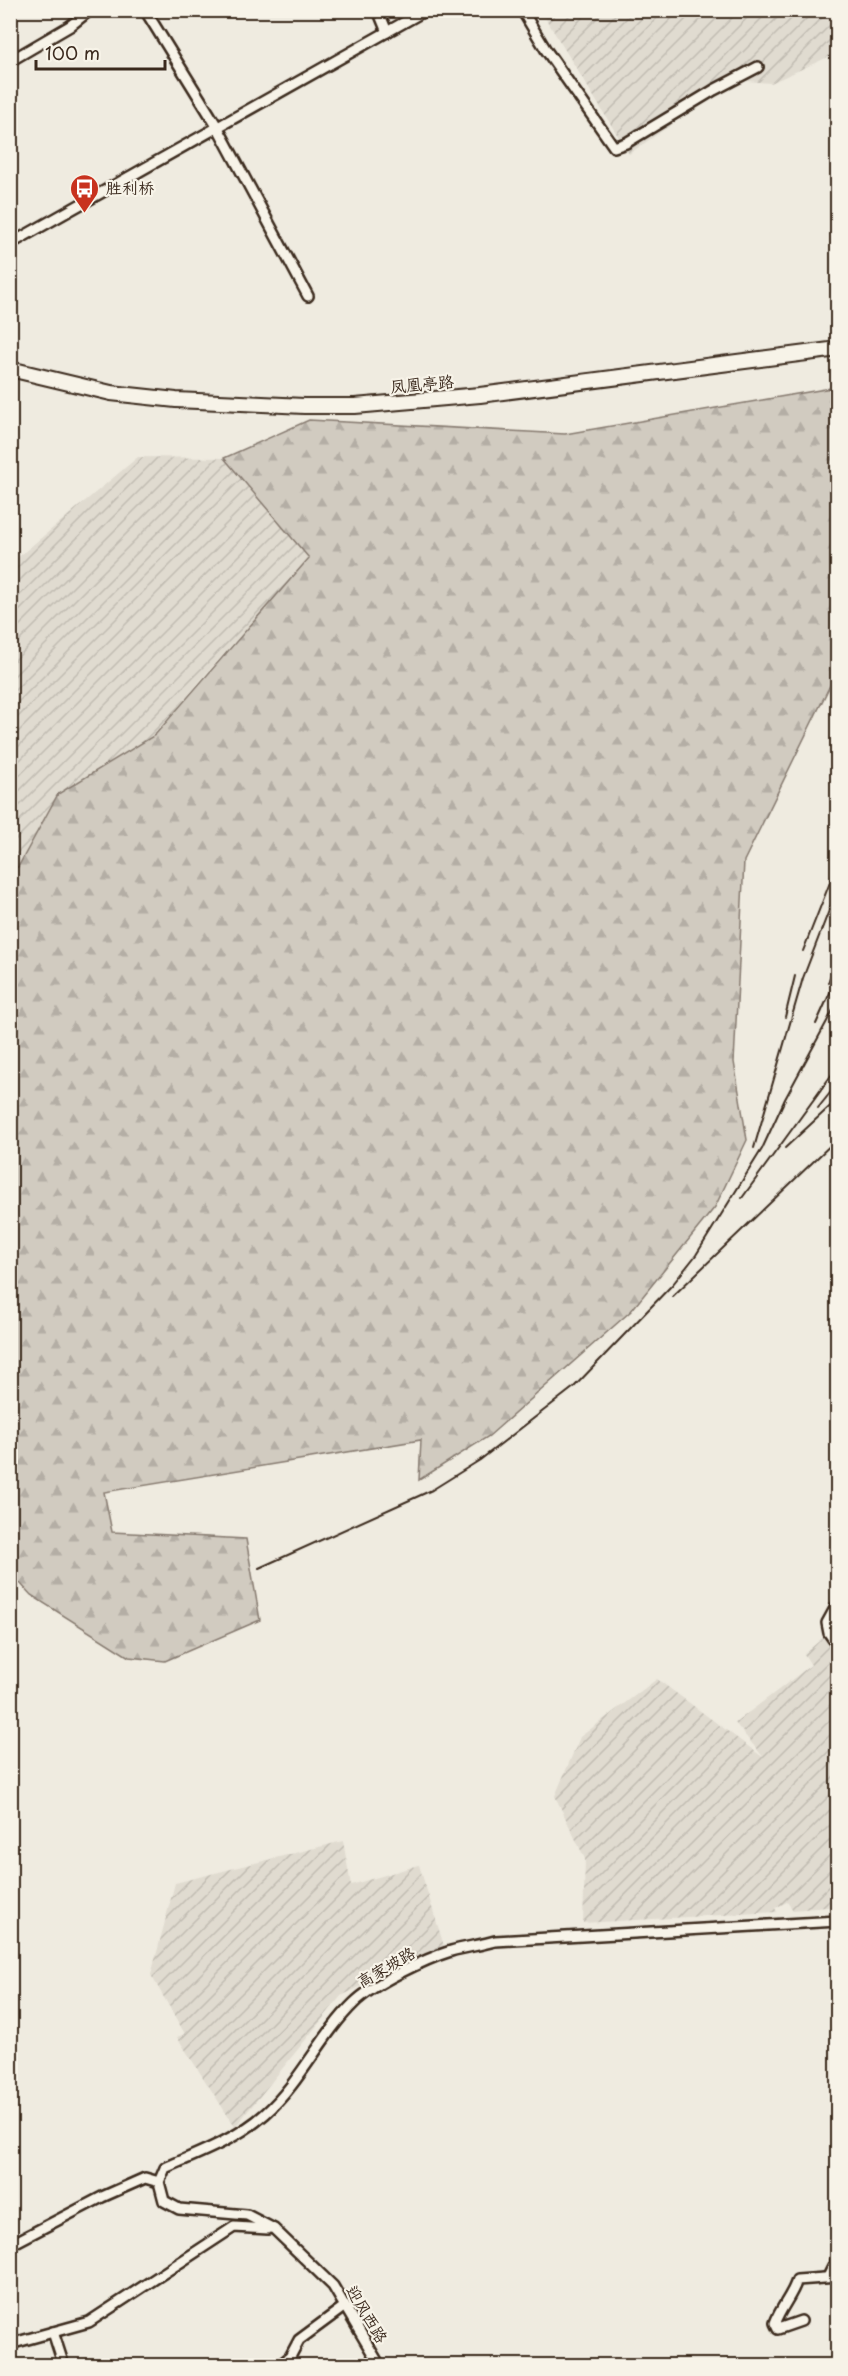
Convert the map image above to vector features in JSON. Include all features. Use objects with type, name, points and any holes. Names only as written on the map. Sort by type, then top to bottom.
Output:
[{"type":"street","points":[[10,61],[70,26],[90,10]]},
{"type":"street","points":[[145,10],[218,128],[308,296]]},
{"type":"street","points":[[378,10],[387,32]]},
{"type":"street","points":[[10,244],[426,10]]},
{"type":"street","points":[[522,10],[546,50],[614,147],[626,144],[714,90],[758,67]]},
{"type":"street","name":"凤凰亭路","points":[[10,369],[111,393],[176,400],[355,406],[480,395],[837,349]]},
{"type":"street","points":[[837,1603],[827,1623],[829,1633],[837,1646]]},
{"type":"street","name":"高家坡路","points":[[159,2182],[165,2168],[206,2151],[266,2114],[289,2088],[354,2003],[375,1987],[451,1951],[495,1941],[837,1921]]},
{"type":"street","points":[[10,2245],[102,2197],[145,2178],[159,2182],[164,2201],[179,2209],[248,2215],[274,2229]]},
{"type":"street","points":[[10,2344],[89,2322],[234,2227],[274,2229]]},
{"type":"street","name":"迎风西路","points":[[274,2229],[333,2286],[380,2366]]},
{"type":"street","points":[[801,2322],[778,2329],[776,2323],[780,2310],[792,2296],[797,2280],[833,2277],[837,2257]]},
{"type":"street","points":[[279,2366],[290,2357],[299,2340],[345,2306]]},
{"type":"street","points":[[53,2332],[64,2366]]},
{"type":"shaded area","points":[[541,11],[837,11],[837,53],[771,83],[735,80],[629,154]]},
{"type":"shaded area","points":[[138,457],[224,458],[310,558],[204,676],[155,735],[58,794],[18,867],[11,867],[10,564]]},
{"type":"shaded area","points":[[825,1636],[838,1655],[837,1906],[793,1910],[787,1902],[775,1908],[777,1912],[583,1923],[585,1859],[555,1796],[580,1737],[657,1679],[764,1758],[735,1723],[811,1665],[804,1654]]},
{"type":"shaded area","points":[[343,1841],[351,1885],[419,1865],[444,1946],[341,1996],[235,2127],[177,2037],[185,2034],[151,1975],[175,1883]]},
{"type":"green space","points":[[837,387],[837,671],[744,861],[734,1062],[747,1140],[715,1207],[631,1311],[489,1436],[419,1480],[421,1440],[104,1492],[112,1532],[246,1539],[260,1620],[165,1661],[129,1657],[31,1595],[20,1583],[11,1585],[11,867],[18,867],[58,794],[155,735],[309,558],[224,458],[309,420],[565,434]]},
{"type":"railway","points":[[803,951],[838,862]]},
{"type":"railway","points":[[754,1148],[803,978],[838,887]]},
{"type":"railway","points":[[828,983],[838,953]]},
{"type":"railway","points":[[816,1024],[838,975]]},
{"type":"railway","points":[[785,1017],[795,976]]},
{"type":"railway","points":[[259,1568],[432,1490],[480,1460],[574,1387],[673,1284],[696,1255],[762,1149],[785,1099],[838,1001]]},
{"type":"railway","points":[[742,1198],[838,1066]]},
{"type":"railway","points":[[818,1108],[838,1083]]},
{"type":"railway","points":[[785,1148],[838,1099]]},
{"type":"railway","points":[[673,1296],[838,1138]]},
{"type":"place","name":"胜利桥","points":[[85,214]]}]
